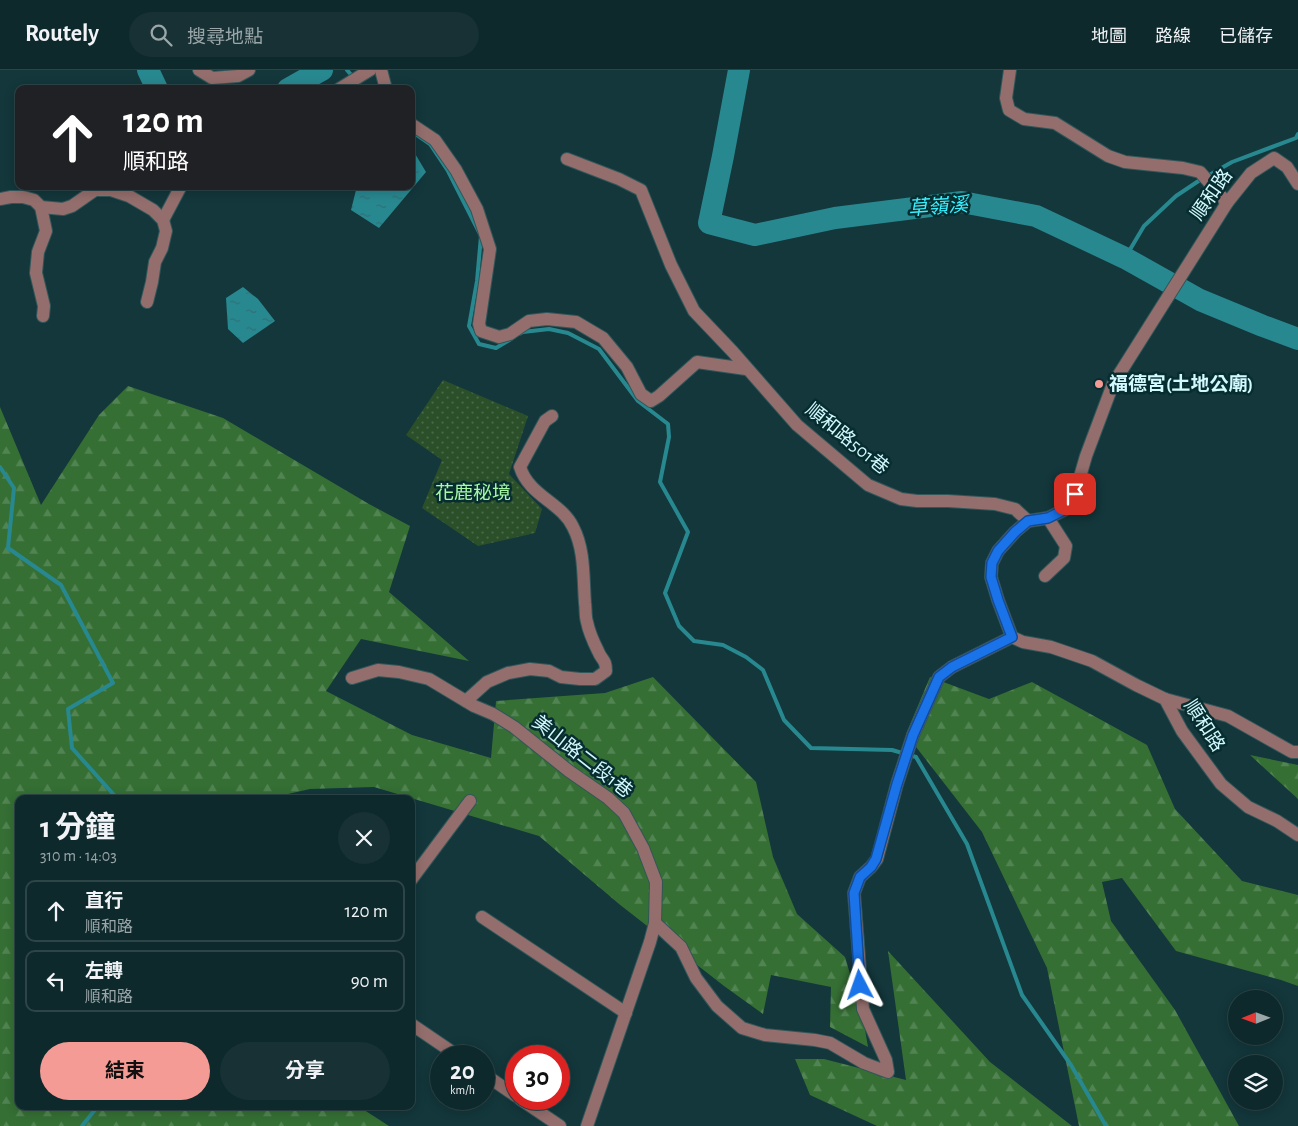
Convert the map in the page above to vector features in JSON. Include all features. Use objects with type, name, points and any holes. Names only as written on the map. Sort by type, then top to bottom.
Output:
[{"type":"street","points":[[198,70],[212,78],[238,76],[249,70]]},
{"type":"street","points":[[345,85],[370,70]]},
{"type":"street","points":[[381,70],[385,85]]},
{"type":"street","points":[[1010,70],[1006,98],[1010,110],[1024,119],[1055,123],[1108,156],[1125,162],[1183,168],[1200,172],[1227,202]]},
{"type":"street","points":[[415,127],[435,140],[456,170],[477,209],[485,233],[490,250],[479,324],[481,331],[498,337],[510,334],[529,321],[547,319],[576,322],[603,338],[627,367],[641,394],[650,401],[659,396],[698,362],[746,369]]},
{"type":"street","name":"順和路","points":[[1048,518],[1066,509],[1075,494],[1086,456],[1113,384],[1227,202],[1251,173],[1274,158],[1287,167],[1298,184]]},
{"type":"street","name":"順和路501巷","points":[[567,159],[619,179],[641,190],[671,265],[694,311],[796,425],[868,485],[901,499],[995,504],[1015,509],[1028,521]]},
{"type":"street","points":[[41,207],[63,210],[95,190],[111,190],[129,196],[154,210],[163,220],[166,231],[156,262],[147,302]]},
{"type":"street","points":[[163,220],[179,190]]},
{"type":"street","points":[[0,199],[23,197],[34,200],[41,207],[46,231],[38,252],[36,273],[44,306],[43,316]]},
{"type":"street","points":[[466,701],[487,682],[508,673],[530,669],[549,671],[561,677],[595,679],[606,671],[606,663],[599,654],[592,639],[586,620],[582,553],[573,526],[563,513],[539,494],[520,467],[545,421],[552,416]]},
{"type":"street","points":[[655,923],[681,947],[696,978],[717,1006],[742,1028],[765,1035],[830,1043],[864,1063],[888,1072],[886,1060],[863,1009],[854,893],[860,877],[871,867],[876,859],[913,735],[939,677],[952,667],[1012,637],[991,577],[992,563],[998,551],[1028,521],[1048,518],[1066,546],[1064,558],[1045,576]]},
{"type":"street","name":"順和路","points":[[1012,637],[1023,642],[1051,647],[1092,661],[1165,699],[1182,732],[1221,784],[1248,807],[1277,821],[1298,835]]},
{"type":"street","name":"美山路二段1巷","points":[[352,678],[378,670],[399,672],[429,679],[492,714],[514,727],[569,771],[608,798],[624,813],[643,848],[656,882],[655,923],[587,1126]]},
{"type":"street","points":[[1165,699],[1228,716],[1292,752],[1298,752]]},
{"type":"street","points":[[415,875],[470,801]]},
{"type":"street","points":[[482,917],[626,1013]]},
{"type":"street","points":[[415,1027],[442,1045]]},
{"type":"street","points":[[536,1110],[560,1126]]},
{"type":"green space","name":"花鹿秘境","points":[[443,380],[528,416],[509,474],[542,509],[535,533],[478,546],[422,508],[442,460],[406,435]]},
{"type":"green space","points":[[128,386],[223,418],[410,526],[389,592],[469,661],[361,639],[326,691],[412,735],[491,758],[496,701],[605,693],[653,677],[756,782],[773,857],[797,914],[845,957],[863,1018],[868,1047],[830,1027],[831,987],[771,975],[763,1014],[619,904],[539,836],[415,799],[415,795],[401,795],[374,787],[310,789],[284,795],[15,795],[15,1110],[364,1110],[389,1126],[0,1126],[0,407],[41,505],[99,415]]},
{"type":"green space","points":[[930,677],[989,699],[1032,682],[1147,745],[1175,809],[1242,881],[1298,895],[1298,986],[1176,951],[1122,878],[1102,882],[1111,921],[1175,1010],[1228,1106],[1228,1110],[1230,1110],[1239,1126],[1079,1126],[1047,968],[982,832],[906,734]]},
{"type":"green space","points":[[1250,755],[1298,765],[1298,799]]},
{"type":"green space","points":[[888,951],[990,1062],[1072,1126],[877,1126],[810,1095],[795,1059],[824,1059],[906,1080]]},
{"type":"water","points":[[415,154],[426,172],[415,185]]},
{"type":"water","points":[[356,190],[411,190],[379,228],[351,210]]},
{"type":"water","points":[[243,287],[258,299],[275,321],[243,343],[228,329],[226,298]]},
{"type":"waterway","name":"草嶺溪","points":[[148,70],[155,85]]},
{"type":"waterway","name":"草嶺溪","points":[[295,85],[322,70]]},
{"type":"waterway","points":[[347,70],[360,85]]},
{"type":"waterway","name":"草嶺溪","points":[[739,70],[709,223],[755,235],[835,218],[962,202],[1036,216],[1125,258],[1200,300],[1298,339]]},
{"type":"waterway","points":[[1211,174],[1232,162],[1296,138],[1298,134]]},
{"type":"waterway","points":[[417,135],[430,144],[448,171],[481,236],[477,281],[469,326],[479,344],[496,348],[511,339]]},
{"type":"waterway","points":[[1125,258],[1144,226],[1176,196],[1200,180]]},
{"type":"waterway","points":[[519,334],[549,329],[568,333],[599,349],[638,401],[668,424],[669,437],[660,482],[688,532],[665,593],[679,626],[694,641],[723,645],[746,657],[763,670],[784,720],[811,748],[892,750],[916,757],[967,844],[1022,995],[1071,1065],[1106,1126]]},
{"type":"waterway","points":[[0,467],[14,488],[8,548],[61,585],[113,683],[68,709],[72,748],[114,795]]},
{"type":"waterway","points":[[82,1126],[95,1110]]},
{"type":"place","name":"福德宮(土地公廟)","points":[[1099,384]]},
{"type":"route","points":[[860,985],[854,893],[860,877],[871,867],[876,859],[897,784],[913,735],[925,707],[939,677],[952,667],[1012,637],[991,577],[992,563],[998,551],[1028,521],[1048,518],[1066,509],[1075,494]]}]
